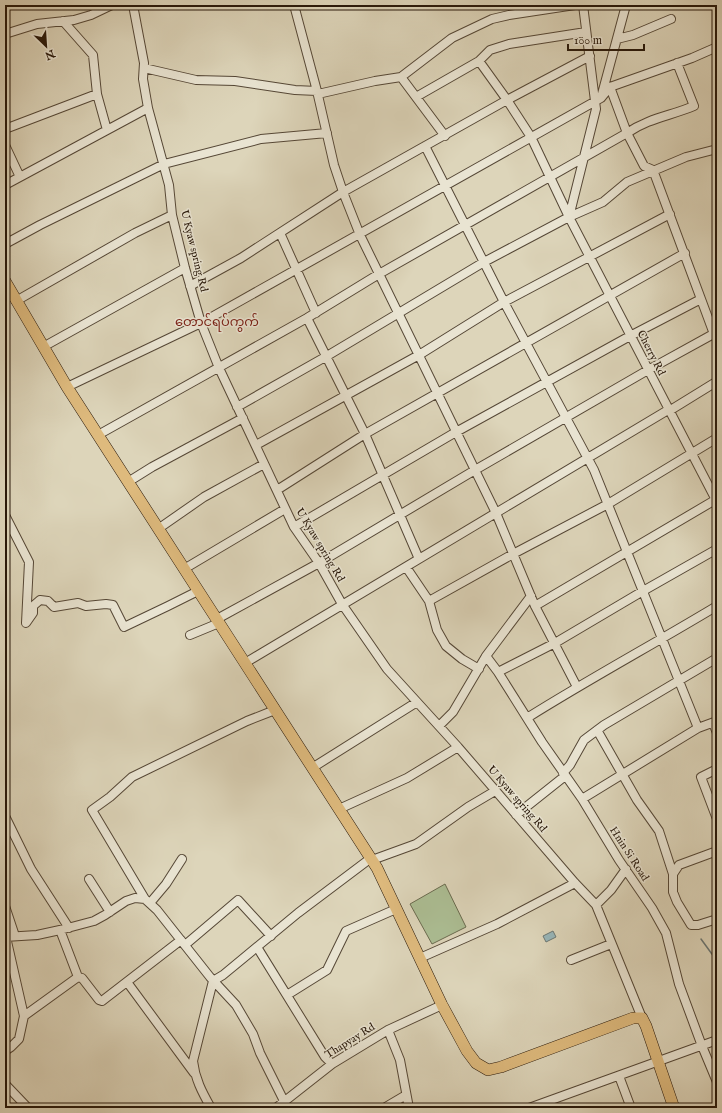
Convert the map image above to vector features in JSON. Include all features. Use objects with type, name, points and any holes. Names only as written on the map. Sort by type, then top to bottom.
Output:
[{"type":"highway","points":[[5,281],[11,296],[67,387],[377,868],[442,1005],[467,1051],[476,1063],[488,1070],[501,1067],[633,1018],[642,1018],[674,1108]]},
{"type":"street","points":[[5,34],[37,24],[74,20],[91,15],[112,5]]},
{"type":"street","name":"U Kyaw spring Rd","points":[[134,5],[144,68],[143,79],[148,108],[169,185],[172,216],[201,323],[219,368],[285,509],[294,526],[319,563],[342,604],[387,669],[458,747],[574,883],[596,905],[642,1018]]},
{"type":"street","points":[[294,5],[318,92],[334,165],[360,235],[496,513],[535,606],[577,687]]},
{"type":"street","points":[[144,68],[196,80],[234,81],[318,92],[401,77],[452,38],[492,19],[575,5]]},
{"type":"street","points":[[583,5],[598,103]]},
{"type":"street","points":[[568,215],[626,5]]},
{"type":"street","points":[[617,39],[633,35],[671,19]]},
{"type":"street","points":[[63,21],[93,55],[97,94],[107,130]]},
{"type":"street","points":[[416,97],[479,61],[490,50],[508,44],[586,32]]},
{"type":"street","points":[[67,387],[201,323],[297,270],[531,137],[598,103],[610,87],[717,47]]},
{"type":"street","points":[[190,286],[241,258],[343,192],[507,100],[590,56]]},
{"type":"street","name":"Cherry Rd","points":[[479,61],[531,137],[568,215],[716,501]]},
{"type":"street","points":[[98,435],[163,400],[316,313],[379,274],[550,178],[637,126],[659,117],[694,106],[677,63]]},
{"type":"street","points":[[401,77],[445,136]]},
{"type":"street","points":[[190,635],[218,621],[319,563],[566,417],[716,333],[701,299],[654,170],[644,166],[627,133],[610,87]]},
{"type":"street","points":[[5,129],[97,94]]},
{"type":"street","points":[[5,185],[148,108]]},
{"type":"street","points":[[5,244],[40,225],[164,164],[261,139],[327,133]]},
{"type":"street","points":[[5,145],[20,177]]},
{"type":"street","points":[[426,146],[504,302],[594,470],[698,728]]},
{"type":"street","points":[[237,407],[327,356],[484,262],[568,215],[603,202],[627,182],[686,157],[717,150]]},
{"type":"street","points":[[256,445],[418,355],[504,302],[670,214]]},
{"type":"street","points":[[11,296],[172,216]]},
{"type":"street","points":[[280,233],[316,313]]},
{"type":"street","points":[[277,490],[365,434],[685,253]]},
{"type":"street","points":[[43,347],[185,268]]},
{"type":"street","points":[[294,526],[456,432],[630,336],[701,299]]},
{"type":"street","points":[[307,318],[365,434],[419,559]]},
{"type":"street","points":[[245,663],[716,382]]},
{"type":"street","points":[[128,482],[152,467],[243,418]]},
{"type":"street","points":[[429,601],[513,554],[608,504],[717,438]]},
{"type":"street","points":[[158,528],[204,497],[264,464]]},
{"type":"street","points":[[535,606],[716,501]]},
{"type":"street","points":[[184,569],[285,509]]},
{"type":"street","points":[[5,515],[29,562],[26,622],[32,613],[33,606],[40,600],[48,602],[54,607],[78,603],[86,606],[106,604],[113,605],[124,627],[198,591]]},
{"type":"street","points":[[498,672],[555,643],[717,549]]},
{"type":"street","points":[[406,567],[429,601],[437,630],[446,646],[462,659],[479,669]]},
{"type":"street","points":[[439,726],[453,712],[486,656],[531,596]]},
{"type":"street","points":[[527,718],[577,687],[682,628],[717,606]]},
{"type":"street","name":"Hnin Si Road","points":[[486,656],[498,672],[564,775],[582,799],[666,932],[679,984],[717,1082]]},
{"type":"street","points":[[516,815],[564,775],[584,740],[597,730],[717,658]]},
{"type":"street","points":[[312,768],[417,702]]},
{"type":"street","points":[[275,710],[247,721],[132,777],[110,797],[92,810],[147,901],[157,910],[214,981],[236,1004],[253,1034],[260,1054],[284,1101]]},
{"type":"street","points":[[582,799],[698,728],[715,722],[717,733]]},
{"type":"street","points":[[597,730],[637,800],[658,831],[673,874],[673,892],[677,902],[691,925],[698,925],[717,919]]},
{"type":"street","points":[[339,809],[407,778],[458,747]]},
{"type":"street","points":[[717,769],[701,777],[717,819]]},
{"type":"street","points":[[211,1108],[200,1090],[194,1073],[193,1061],[214,981],[371,859],[416,844],[468,807],[496,791]]},
{"type":"street","points":[[5,816],[31,869],[69,928]]},
{"type":"street","points":[[673,874],[679,865],[717,851]]},
{"type":"street","points":[[147,901],[166,884],[182,859]]},
{"type":"street","points":[[596,905],[611,890],[626,869]]},
{"type":"street","points":[[89,878],[110,912]]},
{"type":"street","points":[[420,958],[497,924],[574,883]]},
{"type":"street","points":[[9,937],[37,935],[69,928],[94,921],[126,901],[135,898],[147,901]]},
{"type":"street","points":[[60,930],[78,976],[82,978],[99,1000],[102,1000],[183,943],[238,900],[271,936]]},
{"type":"street","points":[[5,906],[9,937],[24,1016],[19,1039],[5,1051]]},
{"type":"street","points":[[286,995],[327,970],[346,931],[396,909]]},
{"type":"street","points":[[571,960],[611,944]]},
{"type":"street","points":[[256,947],[325,1056],[332,1064]]},
{"type":"street","points":[[24,1016],[78,976]]},
{"type":"street","points":[[126,982],[194,1073]]},
{"type":"street","name":"Thapyay Rd","points":[[276,1108],[332,1064],[388,1030],[442,1005]]},
{"type":"street","points":[[388,1030],[400,1060],[409,1108]]},
{"type":"street","points":[[529,1108],[717,1040]]},
{"type":"street","points":[[619,1076],[630,1108]]},
{"type":"street","points":[[5,1084],[28,1108]]},
{"type":"street","points":[[384,1108],[406,1096]]},
{"type":"green space","points":[[445,884],[466,927],[432,944],[410,904]]},
{"type":"water","points":[[553,931],[556,937],[546,942],[543,936]]},
{"type":"waterway","points":[[701,939],[717,961]]},
{"type":"district","name":"တောင်ရပ်ကွက်","points":[[217,322]]}]
